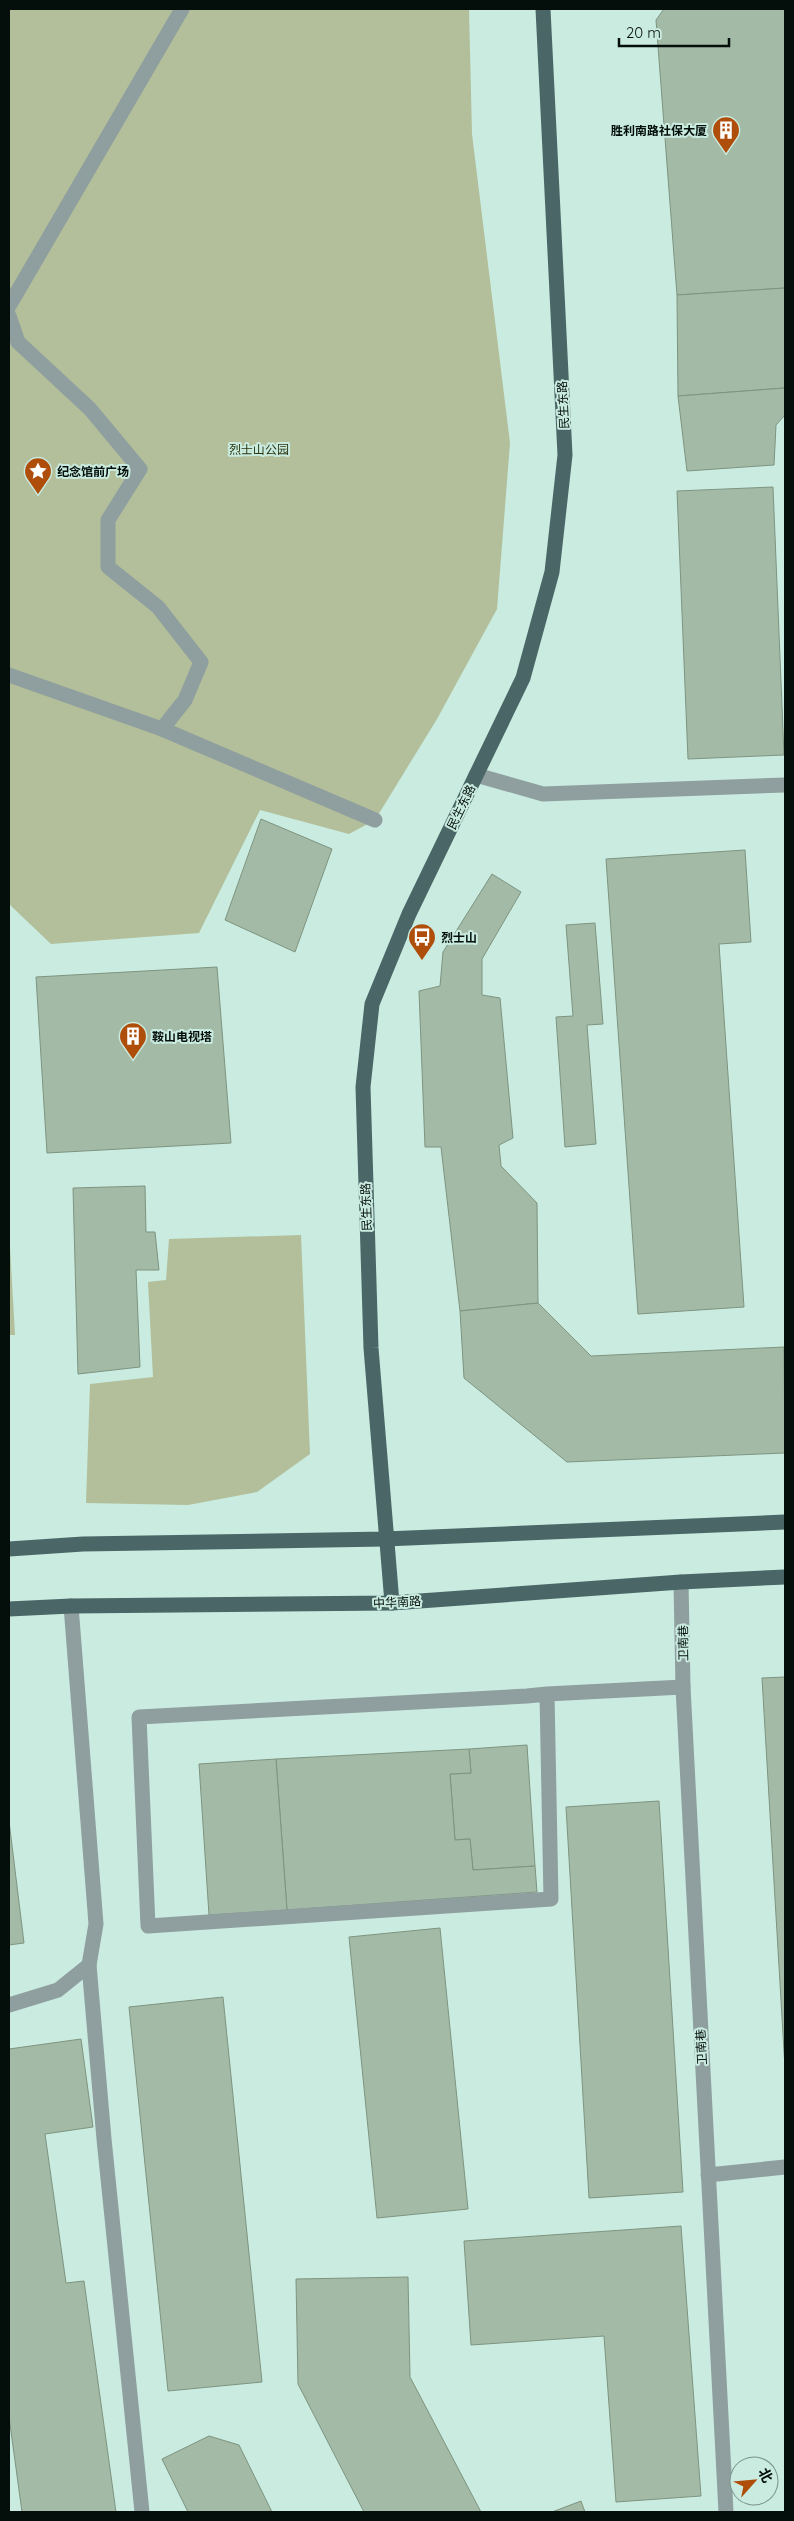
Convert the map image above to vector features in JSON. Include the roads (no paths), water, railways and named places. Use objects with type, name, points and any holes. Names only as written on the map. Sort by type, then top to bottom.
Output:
[{"type":"main road","name":"民生东路","points":[[392,1603],[385,1539],[371,1348],[363,1086],[372,1004],[409,914],[523,678],[552,572],[565,455],[544,9]]},
{"type":"main road","points":[[9,1549],[83,1544],[385,1539],[785,1522]]},
{"type":"main road","name":"中华南路","points":[[9,1609],[71,1606],[392,1603],[682,1582],[785,1578]]},
{"type":"street","points":[[9,306],[182,9]]},
{"type":"street","points":[[9,316],[18,342],[90,410],[140,469],[108,520],[108,567],[158,607],[201,662],[185,700],[162,730]]},
{"type":"street","points":[[9,676],[162,730],[375,820]]},
{"type":"street","points":[[476,775],[543,794],[785,785]]},
{"type":"street","name":"卫南巷","points":[[682,1582],[683,1687],[726,2512]]},
{"type":"street","points":[[71,1606],[96,1924],[89,1964],[104,2139],[142,2512]]},
{"type":"street","points":[[547,1694],[552,1899],[148,1926],[139,1717],[547,1694],[683,1687]]},
{"type":"street","points":[[9,2005],[58,1990],[89,1964]]},
{"type":"street","points":[[708,2175],[785,2167]]},
{"type":"place","name":"胜利南路社保大厦","points":[[726,154]]},
{"type":"place","name":"纪念馆前广场","points":[[38,495]]},
{"type":"place","name":"烈士山","points":[[422,961]]},
{"type":"place","name":"鞍山电视塔","points":[[133,1060]]},
{"type":"park label","name":"烈士山公园","points":[[259,449]]}]
